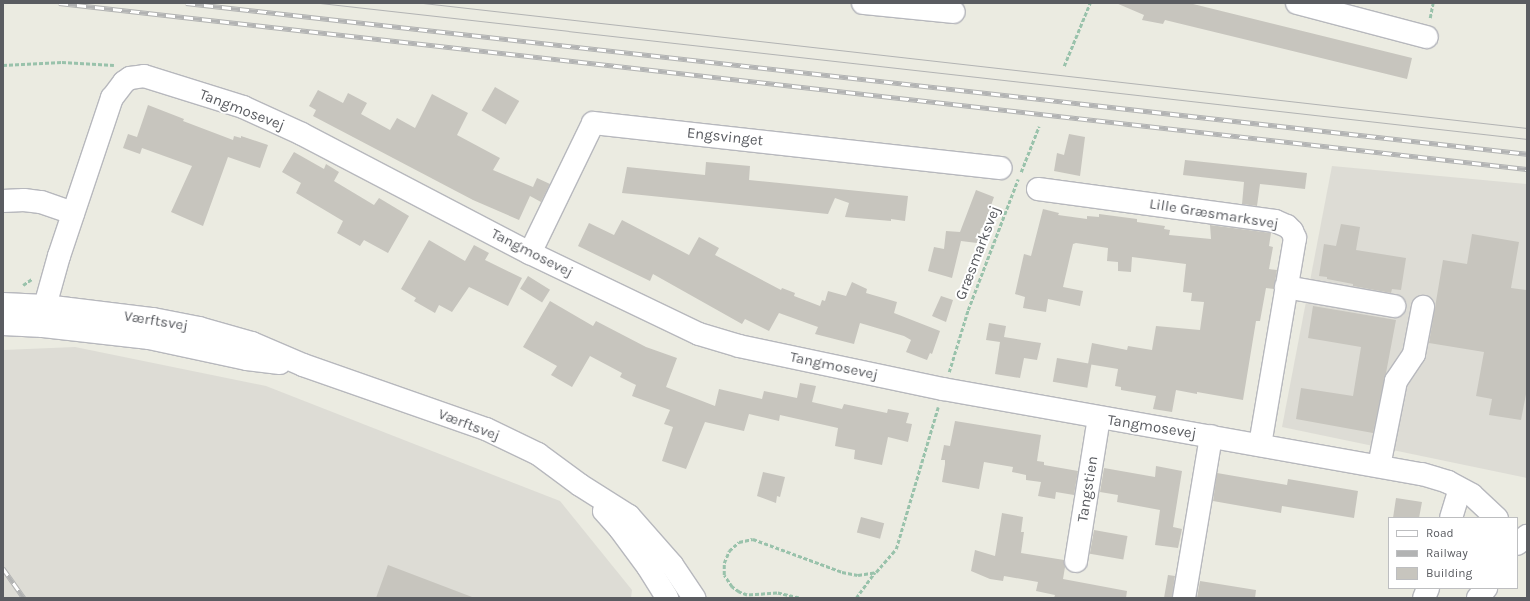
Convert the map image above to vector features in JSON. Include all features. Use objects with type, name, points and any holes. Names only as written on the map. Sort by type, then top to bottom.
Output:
[{"type":"street","points":[[863,3],[954,12]]},
{"type":"street","points":[[1297,3],[1427,37]]},
{"type":"street","name":"Tangmosevej","points":[[130,78],[144,76],[243,107],[302,134],[530,253],[699,334],[739,346],[943,389],[1099,418],[1260,444],[1422,474],[1448,482],[1472,495],[1496,517]]},
{"type":"street","points":[[44,316],[73,212],[112,98],[119,86],[130,78]]},
{"type":"street","name":"Engsvinget","points":[[530,253],[593,123],[1001,168]]},
{"type":"street","name":"Lille Græsmarksvej","points":[[1038,189],[1281,223],[1292,231],[1295,238],[1260,444]]},
{"type":"street","points":[[3,202],[24,200],[41,202],[73,212]]},
{"type":"street","points":[[1286,287],[1394,306]]},
{"type":"street","name":"Værftsvej","points":[[3,304],[44,316]]},
{"type":"street","points":[[1379,466],[1396,381],[1414,354],[1423,307]]},
{"type":"street","name":"Værftsvej","points":[[3,324],[44,316],[152,319],[199,328],[252,343],[303,365],[486,430],[538,454],[580,485],[629,516],[672,565],[694,598]]},
{"type":"street","name":"Tangstien","points":[[1076,561],[1099,418]]},
{"type":"street","name":"Tangmosevej","points":[[1184,598],[1211,436]]},
{"type":"street","name":"Værftsvej","points":[[580,485],[620,529],[667,598]]},
{"type":"street","points":[[1450,517],[1460,489]]},
{"type":"street","points":[[1478,598],[1485,589]]},
{"type":"path","points":[[1064,66],[1090,3]]},
{"type":"path","points":[[3,65],[62,62],[113,65],[122,69],[130,78]]},
{"type":"path","name":"Græsmarksvej","points":[[856,598],[896,549],[968,310],[1039,126]]},
{"type":"path","points":[[799,598],[777,593],[748,595],[739,592],[732,586],[724,575],[724,563],[729,550],[740,542],[753,539],[842,572],[858,575],[876,572]]},
{"type":"shaded area","points":[[1332,166],[1527,184],[1527,478],[1282,427]]},
{"type":"shaded area","points":[[75,347],[266,386],[560,501],[632,590],[631,598],[3,598],[3,350]]},
{"type":"building","points":[[1116,3],[1189,3],[1412,58],[1407,79],[1165,20],[1163,24],[1142,20],[1144,15]]},
{"type":"building","points":[[495,87],[519,101],[506,124],[482,110]]},
{"type":"building","points":[[318,90],[343,103],[348,93],[367,103],[361,114],[390,130],[397,118],[415,128],[432,94],[468,113],[457,135],[500,158],[493,170],[533,187],[537,178],[550,184],[541,202],[530,196],[519,220],[473,200],[313,116],[316,110],[309,106]]},
{"type":"building","points":[[148,105],[184,119],[183,121],[233,140],[234,136],[241,138],[241,136],[268,145],[260,168],[228,157],[203,226],[171,212],[192,166],[142,148],[140,154],[123,148],[128,134],[137,137]]},
{"type":"building","points":[[1069,134],[1085,137],[1080,176],[1054,171],[1057,153],[1064,155]]},
{"type":"building","points":[[294,152],[324,169],[326,164],[339,172],[334,181],[374,205],[379,198],[409,216],[388,253],[364,240],[360,246],[337,233],[343,221],[296,193],[301,183],[282,172]]},
{"type":"building","points":[[1185,160],[1307,173],[1305,189],[1260,184],[1257,206],[1242,204],[1244,182],[1183,175]]},
{"type":"building","points":[[706,162],[750,166],[749,180],[908,196],[905,221],[845,217],[849,203],[835,198],[828,214],[622,193],[627,167],[705,175]]},
{"type":"building","points":[[976,190],[994,197],[983,228],[981,228],[977,243],[961,241],[952,278],[928,271],[934,247],[944,249],[946,231],[960,232]]},
{"type":"building","points":[[1043,209],[1059,213],[1058,215],[1087,219],[1087,216],[1099,217],[1099,214],[1137,219],[1137,222],[1165,226],[1164,229],[1170,230],[1169,235],[1211,239],[1210,225],[1271,233],[1269,246],[1273,247],[1269,269],[1277,270],[1274,289],[1266,288],[1260,321],[1256,321],[1243,400],[1176,390],[1172,412],[1153,409],[1156,396],[1121,390],[1121,387],[1115,386],[1118,369],[1088,364],[1092,343],[1127,350],[1128,346],[1152,350],[1156,326],[1200,330],[1204,302],[1191,301],[1192,293],[1183,292],[1186,264],[1132,257],[1131,272],[1118,271],[1118,262],[1107,261],[1108,248],[1076,243],[1073,244],[1063,287],[1083,291],[1080,306],[1048,299],[1046,312],[1023,308],[1025,297],[1015,294],[1024,254],[1031,256]]},
{"type":"building","points":[[622,220],[689,255],[699,237],[719,248],[715,255],[781,290],[782,288],[795,293],[794,296],[820,306],[822,300],[825,301],[828,291],[846,296],[852,282],[867,289],[866,293],[897,302],[894,313],[940,331],[932,354],[930,353],[927,360],[906,352],[911,340],[904,336],[860,323],[854,344],[815,334],[818,327],[779,313],[769,331],[745,319],[742,324],[653,274],[650,281],[578,246],[589,223],[614,235]]},
{"type":"building","points":[[1341,224],[1360,227],[1356,250],[1406,258],[1401,290],[1392,289],[1391,293],[1353,286],[1353,284],[1319,276],[1324,244],[1336,246]]},
{"type":"building","points":[[1472,234],[1519,242],[1511,288],[1527,290],[1527,389],[1521,420],[1489,415],[1492,399],[1476,396],[1484,352],[1429,343],[1443,260],[1467,264]]},
{"type":"building","points":[[429,240],[465,261],[474,245],[489,253],[485,260],[522,278],[508,306],[469,287],[452,312],[439,305],[435,313],[414,301],[416,298],[401,289]]},
{"type":"building","points":[[528,276],[550,290],[542,302],[520,289]]},
{"type":"building","points":[[941,296],[953,300],[946,322],[932,316]]},
{"type":"building","points":[[550,301],[593,326],[596,321],[646,347],[677,358],[666,387],[715,406],[719,389],[762,399],[764,391],[797,398],[800,383],[816,386],[812,402],[842,409],[844,404],[887,413],[888,409],[909,413],[906,423],[912,424],[908,442],[888,437],[882,465],[854,459],[855,450],[835,446],[838,428],[780,415],[779,421],[749,414],[744,431],[705,422],[686,469],[662,461],[673,427],[664,424],[670,410],[632,396],[636,385],[620,377],[622,373],[590,356],[572,387],[551,375],[557,366],[523,347]]},
{"type":"building","points":[[1313,306],[1396,320],[1373,433],[1296,419],[1301,388],[1353,396],[1361,347],[1308,338]]},
{"type":"building","points":[[989,323],[1006,326],[1004,337],[1041,343],[1037,360],[1024,358],[1020,378],[995,374],[1000,342],[986,340]]},
{"type":"building","points":[[1057,358],[1091,364],[1087,388],[1053,382]]},
{"type":"building","points":[[955,421],[1041,435],[1037,461],[1044,462],[1044,465],[1078,471],[1074,495],[1056,492],[1055,499],[1038,496],[1041,482],[1026,480],[1026,475],[1012,472],[1013,467],[984,462],[979,489],[942,482],[945,460],[941,460],[944,445],[950,446]]},
{"type":"building","points":[[1156,466],[1182,471],[1173,527],[1182,529],[1178,548],[1155,545],[1160,510],[1117,502],[1118,495],[1100,492],[1104,468],[1155,477]]},
{"type":"building","points":[[763,472],[785,477],[780,497],[777,496],[776,503],[757,496]]},
{"type":"building","points":[[1217,473],[1287,485],[1288,479],[1358,491],[1354,518],[1282,506],[1281,513],[1213,501]]},
{"type":"building","points":[[1396,498],[1422,502],[1419,517],[1393,517]]},
{"type":"building","points":[[1002,513],[1023,517],[1021,532],[1024,532],[1021,553],[1064,560],[1065,567],[1063,579],[1127,591],[1126,598],[1054,598],[1055,595],[1036,591],[1038,582],[1004,576],[1003,581],[990,579],[971,571],[975,550],[995,556]]},
{"type":"building","points":[[861,517],[884,523],[880,539],[857,532]]},
{"type":"building","points":[[1094,530],[1127,536],[1123,560],[1090,554]]},
{"type":"building","points":[[388,565],[472,597],[472,598],[376,598]]},
{"type":"building","points":[[1168,575],[1175,576],[1172,598],[1164,598]]},
{"type":"building","points":[[1200,581],[1256,590],[1255,598],[1197,598]]},
{"type":"tram line","points":[[320,3],[1527,139]]},
{"type":"tram line","points":[[423,3],[1527,128]]},
{"type":"railway","points":[[59,3],[1527,169]]},
{"type":"railway","points":[[186,3],[1527,154]]},
{"type":"railway","points":[[3,568],[24,598]]}]
